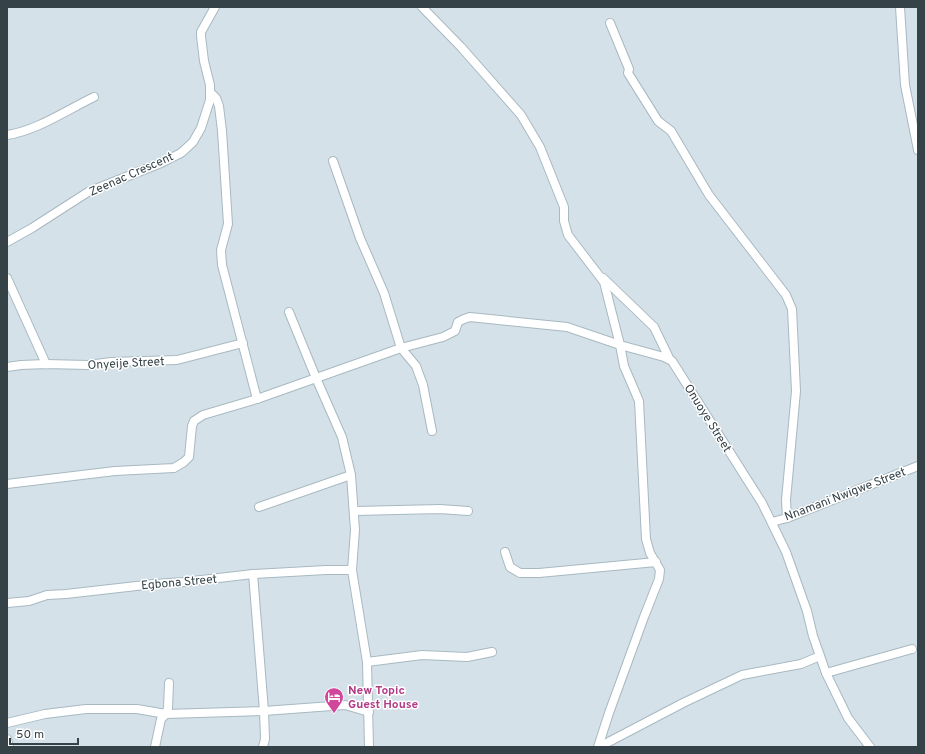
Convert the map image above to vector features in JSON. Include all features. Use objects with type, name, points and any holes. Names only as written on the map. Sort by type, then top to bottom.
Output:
[{"type":"street","name":"Zeenac Crescent","points":[[7,242],[32,228],[88,192],[161,163],[181,152],[193,142],[201,128],[210,100],[201,32],[215,7]]},
{"type":"street","points":[[422,7],[461,47],[521,115],[540,147],[564,207],[564,221],[568,235],[604,282],[624,366],[639,401],[646,539],[650,552],[660,570],[659,579],[608,713],[599,747]]},
{"type":"street","points":[[900,7],[905,85],[916,132],[918,150]]},
{"type":"street","points":[[610,23],[629,69],[628,73],[649,108],[658,120],[671,131],[709,195],[786,295],[792,309],[796,391],[786,500],[787,518]]},
{"type":"street","points":[[210,92],[216,98],[219,106],[222,131],[228,224],[222,250],[222,265],[257,399]]},
{"type":"street","points":[[7,135],[31,130],[94,96]]},
{"type":"street","points":[[333,161],[360,238],[384,293],[401,348],[416,366],[423,385],[432,431]]},
{"type":"street","name":"Onuoye Street","points":[[592,268],[654,327],[669,358],[757,496],[772,522],[786,552],[807,611],[813,636],[826,673],[848,718],[870,747]]},
{"type":"street","points":[[7,278],[46,364]]},
{"type":"street","points":[[289,312],[342,437],[351,475],[356,530],[352,570],[367,662],[369,747]]},
{"type":"street","points":[[7,484],[115,471],[174,468],[189,457],[192,426],[194,421],[203,415],[257,399],[401,348],[443,337],[455,331],[458,322],[464,318],[567,327],[620,345],[644,350],[669,358]]},
{"type":"street","name":"Onyeije Street","points":[[7,367],[21,365],[88,365],[111,362],[177,360],[243,343]]},
{"type":"street","name":"Nnamani Nwigwe Street","points":[[772,522],[787,518],[918,466]]},
{"type":"street","points":[[259,507],[351,475]]},
{"type":"street","points":[[355,511],[440,509],[468,511]]},
{"type":"street","points":[[506,552],[510,567],[520,573],[539,573],[656,562]]},
{"type":"street","name":"Egbona Street","points":[[7,603],[29,601],[47,595],[253,574],[352,570]]},
{"type":"street","points":[[253,574],[264,711],[265,739],[263,747]]},
{"type":"street","points":[[826,673],[912,649]]},
{"type":"street","points":[[367,662],[422,655],[467,657],[492,652]]},
{"type":"street","points":[[599,747],[683,703],[742,675],[801,664],[820,656]]},
{"type":"street","points":[[155,747],[161,720],[166,714],[168,708],[169,683]]},
{"type":"street","points":[[7,723],[45,714],[86,709],[137,709],[166,714],[264,711],[345,705],[369,712]]},
{"type":"street","points":[[7,739],[9,747]]},
{"type":"shaded area","points":[[7,7],[918,7],[918,747],[7,747]]},
{"type":"place","name":"New Topic Guest House","points":[[334,714]]}]
